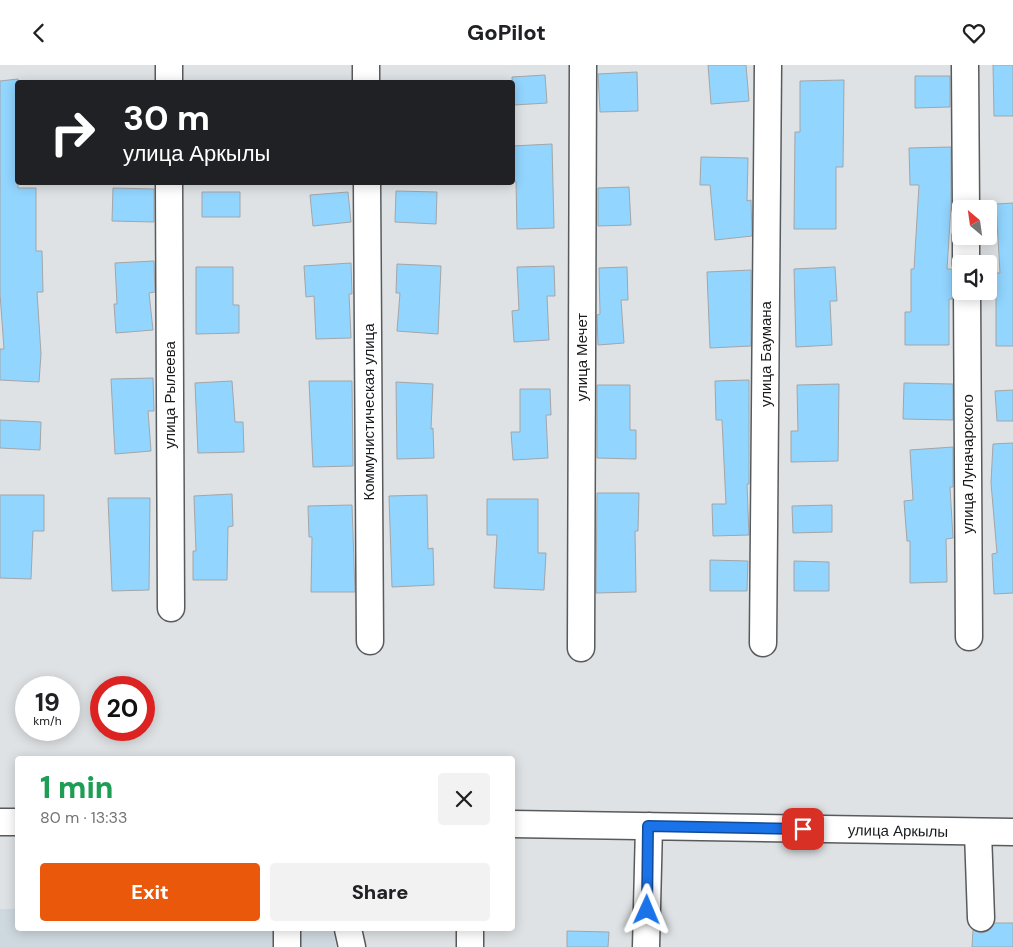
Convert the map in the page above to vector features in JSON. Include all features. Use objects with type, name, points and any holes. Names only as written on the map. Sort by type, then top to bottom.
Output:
[{"type":"street","points":[[169,65],[169,80]]},
{"type":"street","points":[[366,65],[366,80]]},
{"type":"street","name":"улица Мечет","points":[[581,649],[583,65]]},
{"type":"street","name":"улица Баумана","points":[[764,643],[768,65]]},
{"type":"street","points":[[965,65],[966,200]]},
{"type":"street","name":"улица Рылеева","points":[[169,185],[171,608]]},
{"type":"street","name":"Коммунистическая улица","points":[[367,185],[370,641]]},
{"type":"street","name":"улица Луначарского","points":[[967,300],[970,637]]},
{"type":"street","points":[[0,821],[15,822]]},
{"type":"street","name":"улица Аркылы","points":[[515,824],[1013,832]]},
{"type":"street","points":[[646,947],[648,826]]},
{"type":"street","points":[[978,832],[981,918]]},
{"type":"street","points":[[287,931],[287,947]]},
{"type":"street","points":[[348,931],[352,947]]},
{"type":"street","points":[[470,931],[470,947]]},
{"type":"shaded area","points":[[0,909],[15,909],[15,931],[333,931],[336,947],[0,947]]},
{"type":"building","points":[[708,65],[746,65],[749,101],[711,104]]},
{"type":"building","points":[[993,65],[1013,65],[1013,116],[994,116]]},
{"type":"building","points":[[637,72],[638,111],[600,112],[598,74]]},
{"type":"building","points":[[545,75],[547,103],[515,105],[515,80],[512,80],[512,77]]},
{"type":"building","points":[[915,76],[950,76],[950,107],[915,108]]},
{"type":"building","points":[[18,79],[15,80],[15,185],[18,185],[18,188],[36,188],[36,251],[42,251],[43,292],[37,292],[41,354],[39,382],[0,380],[0,349],[4,349],[0,294],[0,81]]},
{"type":"building","points":[[844,80],[843,167],[836,167],[836,229],[794,229],[795,132],[800,132],[800,81]]},
{"type":"building","points":[[552,144],[554,228],[517,229],[515,146]]},
{"type":"building","points":[[951,147],[951,206],[947,269],[952,269],[952,299],[949,299],[949,345],[905,345],[905,312],[911,312],[911,269],[914,269],[919,185],[910,185],[909,148]]},
{"type":"building","points":[[701,157],[748,158],[747,201],[751,200],[752,236],[715,240],[710,185],[700,185]]},
{"type":"building","points":[[629,187],[631,225],[598,226],[598,188]]},
{"type":"building","points":[[113,188],[154,189],[154,222],[112,221]]},
{"type":"building","points":[[396,191],[437,192],[436,224],[395,222]]},
{"type":"building","points":[[202,192],[240,192],[240,217],[202,217]]},
{"type":"building","points":[[348,192],[351,222],[313,226],[310,195]]},
{"type":"building","points":[[1013,203],[1013,346],[996,346],[997,273],[1000,273],[998,204]]},
{"type":"building","points":[[154,261],[155,292],[149,293],[153,330],[116,333],[114,304],[117,304],[115,263]]},
{"type":"building","points":[[351,263],[352,294],[349,294],[351,338],[316,339],[314,296],[306,297],[304,266]]},
{"type":"building","points":[[397,264],[441,266],[438,334],[397,331],[400,293],[396,293]]},
{"type":"building","points":[[554,266],[555,296],[547,296],[549,340],[514,342],[512,311],[519,310],[517,267]]},
{"type":"building","points":[[196,267],[233,267],[233,305],[239,305],[239,333],[196,334]]},
{"type":"building","points":[[627,267],[628,300],[621,300],[624,343],[598,345],[597,315],[600,314],[599,268]]},
{"type":"building","points":[[835,267],[837,301],[830,301],[832,345],[796,347],[794,269]]},
{"type":"building","points":[[751,270],[751,346],[710,348],[707,272]]},
{"type":"building","points":[[153,378],[154,411],[148,411],[151,451],[115,454],[111,379]]},
{"type":"building","points":[[749,380],[749,484],[747,484],[749,535],[713,536],[712,504],[726,504],[722,420],[716,420],[715,381]]},
{"type":"building","points":[[232,381],[235,422],[243,422],[244,452],[198,453],[195,383]]},
{"type":"building","points":[[309,381],[352,381],[353,466],[313,467]]},
{"type":"building","points":[[396,382],[433,384],[431,429],[433,428],[434,458],[397,459]]},
{"type":"building","points":[[904,383],[953,384],[953,420],[903,419]]},
{"type":"building","points":[[839,384],[838,461],[791,462],[791,431],[798,431],[797,385]]},
{"type":"building","points":[[597,385],[630,385],[630,430],[636,430],[636,459],[597,458]]},
{"type":"building","points":[[520,389],[550,389],[551,415],[546,415],[548,458],[513,460],[511,432],[520,432]]},
{"type":"building","points":[[1013,390],[1013,421],[997,421],[995,391]]},
{"type":"building","points":[[0,420],[41,422],[40,450],[0,448]]},
{"type":"building","points":[[1013,443],[1013,593],[994,594],[992,554],[997,553],[991,483],[993,444]]},
{"type":"building","points":[[953,447],[953,487],[950,487],[953,538],[946,539],[947,582],[910,583],[910,541],[907,541],[904,501],[913,500],[910,450]]},
{"type":"building","points":[[597,493],[639,493],[638,531],[635,531],[636,592],[596,593]]},
{"type":"building","points":[[232,494],[233,526],[228,527],[227,580],[193,580],[193,551],[196,551],[194,496]]},
{"type":"building","points":[[0,495],[44,495],[44,531],[33,531],[31,579],[0,578]]},
{"type":"building","points":[[427,495],[428,549],[433,548],[434,585],[392,587],[389,496]]},
{"type":"building","points":[[108,498],[150,498],[149,590],[112,591]]},
{"type":"building","points":[[487,499],[538,499],[538,553],[546,553],[544,590],[494,588],[497,535],[487,535]]},
{"type":"building","points":[[352,505],[355,592],[311,592],[312,537],[309,537],[308,506]]},
{"type":"building","points":[[832,505],[832,532],[793,533],[792,506]]},
{"type":"building","points":[[710,560],[748,561],[747,591],[710,591]]},
{"type":"building","points":[[794,561],[829,562],[829,591],[794,591]]},
{"type":"building","points":[[995,923],[1013,923],[1013,947],[972,947],[973,930],[981,933],[988,931]]},
{"type":"building","points":[[567,931],[609,932],[608,947],[567,947]]},
{"type":"route","points":[[647,910],[648,826],[803,829]]}]
